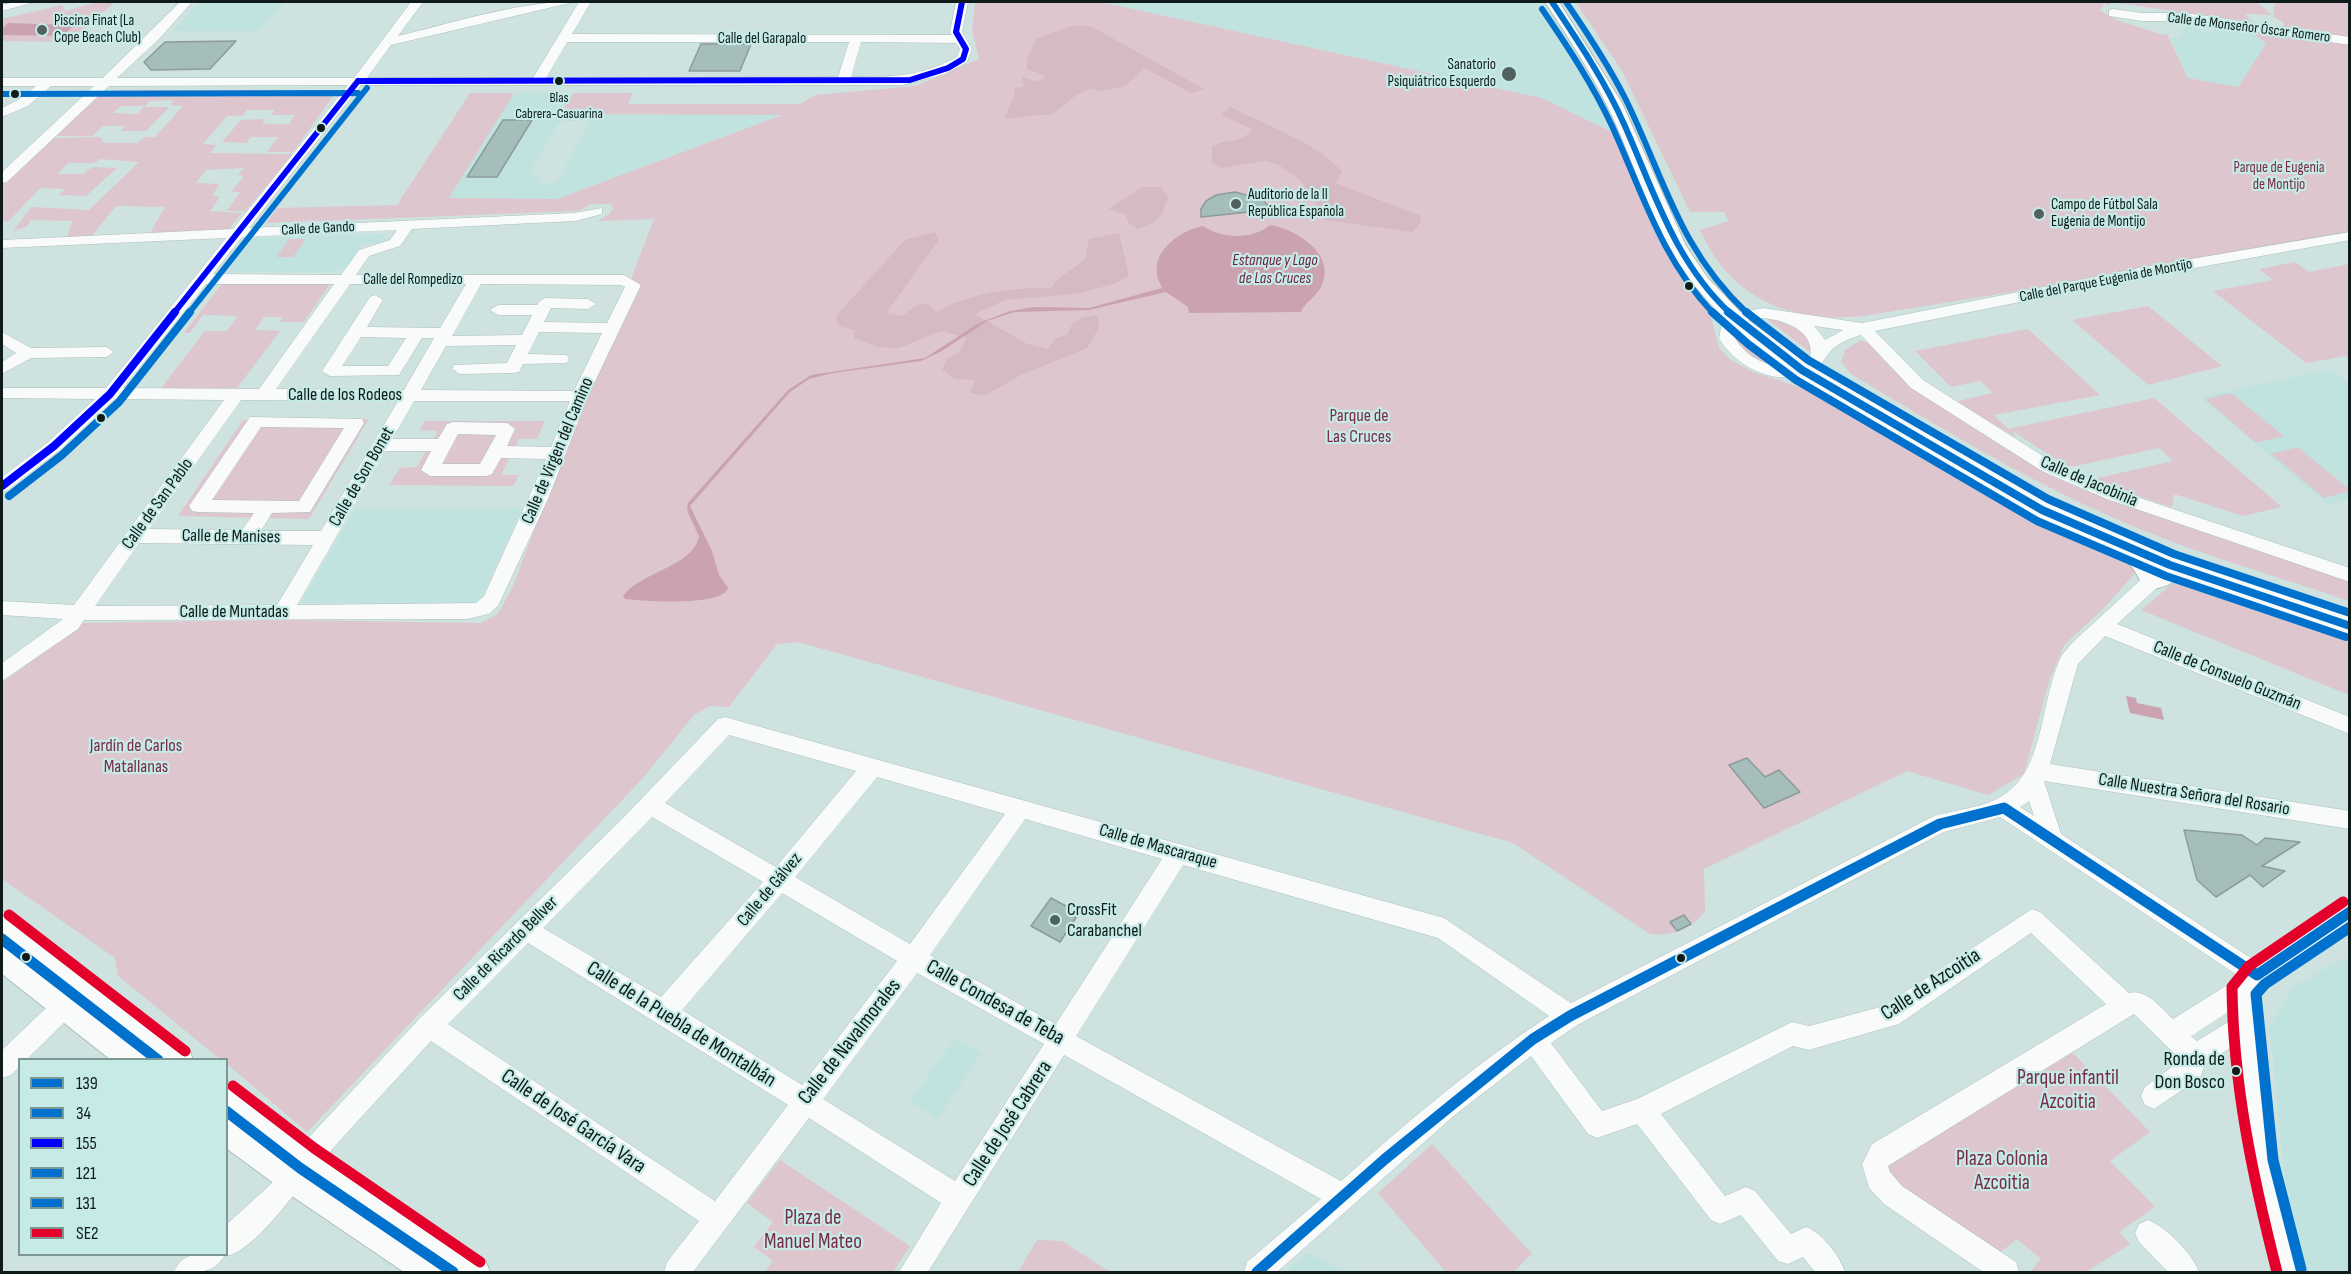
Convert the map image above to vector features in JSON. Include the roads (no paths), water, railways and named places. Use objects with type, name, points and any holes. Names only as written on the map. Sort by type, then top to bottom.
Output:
[{"type":"main road","points":[[1552,2],[1589,58],[1614,103],[1678,246],[1690,265],[1743,316],[1813,362],[2007,477],[2132,545],[2162,555],[2170,565],[2349,626]]},
{"type":"main road","points":[[1565,2],[1602,57],[1628,103],[1705,264],[1743,316]]},
{"type":"main road","points":[[2132,545],[2152,581],[2165,577],[2170,571],[2170,565]]},
{"type":"main road","points":[[2132,545],[2349,613]]},
{"type":"main road","points":[[2,924],[135,1058]]},
{"type":"main road","points":[[2,957],[75,997],[176,1058]]},
{"type":"main road","points":[[228,1098],[301,1168],[423,1270]]},
{"type":"main road","points":[[228,1129],[301,1168],[473,1272]]},
{"type":"street","points":[[2,8],[29,2]]},
{"type":"street","points":[[2,179],[34,145],[155,36],[186,2]]},
{"type":"street","points":[[2,486],[54,446],[110,394],[358,81],[417,2]]},
{"type":"street","points":[[388,42],[518,10],[568,2]]},
{"type":"street","points":[[537,82],[585,2]]},
{"type":"street","points":[[2,82],[843,82],[916,79],[948,68],[963,59],[966,49],[956,32],[962,2]]},
{"type":"street","name":"Calle de Monseñor Óscar Romero","points":[[2113,14],[2185,17],[2349,41]]},
{"type":"street","name":"Calle del Garapalo","points":[[565,38],[959,39]]},
{"type":"street","points":[[843,82],[856,39]]},
{"type":"street","points":[[2,113],[23,103],[48,82]]},
{"type":"street","name":"Calle de Gando","points":[[2,244],[575,217],[597,211]]},
{"type":"street","points":[[262,395],[364,253],[395,243],[407,225]]},
{"type":"street","name":"Calle del Parque Eugenia de Montijo","points":[[1813,362],[1836,339],[1863,328],[2150,271],[2349,236]]},
{"type":"street","name":"Calle del Rompedizo","points":[[201,279],[624,280]]},
{"type":"street","name":"Calle de Son Bonet","points":[[283,612],[476,280]]},
{"type":"street","name":"Calle de Virgen del Camino","points":[[467,612],[482,609],[491,601],[580,396],[633,285],[624,280]]},
{"type":"street","points":[[375,300],[330,371],[393,371],[417,333]]},
{"type":"street","points":[[460,369],[513,368],[546,303],[588,304]]},
{"type":"street","points":[[498,310],[543,310]]},
{"type":"street","name":"Calle del Parque Eugenia de Montijo","points":[[1743,316],[1768,313],[1863,328]]},
{"type":"street","points":[[1789,317],[1812,335],[1813,362]]},
{"type":"street","points":[[356,332],[417,333],[443,337],[613,328]]},
{"type":"street","name":"Calle de Jacobinia","points":[[1863,328],[1917,384],[2048,468],[2113,495],[2349,575]]},
{"type":"street","points":[[2,337],[28,353]]},
{"type":"street","points":[[2,369],[28,353],[106,352]]},
{"type":"street","points":[[518,359],[561,359]]},
{"type":"street","name":"Calle de los Rodeos","points":[[2,393],[580,396]]},
{"type":"street","name":"Calle de San Pablo","points":[[2,673],[71,624],[236,395]]},
{"type":"street","points":[[256,421],[356,423],[304,507],[267,507],[198,506],[256,421]]},
{"type":"street","points":[[453,428],[507,429],[486,470],[430,470],[443,446],[453,428]]},
{"type":"street","points":[[381,445],[443,446]]},
{"type":"street","points":[[495,452],[557,453]]},
{"type":"street","points":[[248,538],[267,507]]},
{"type":"street","name":"Calle de Manises","points":[[135,536],[327,538]]},
{"type":"street","points":[[1257,1272],[1342,1196],[1533,1039],[1570,1016],[1940,824],[2004,808],[2036,776],[2068,661],[2080,646],[2104,627],[2152,581]]},
{"type":"street","name":"Calle de Muntadas","points":[[2,608],[16,611],[79,612],[467,612]]},
{"type":"street","name":"Calle de Consuelo Guzmán","points":[[2104,627],[2349,726]]},
{"type":"street","name":"Calle de Mascaraque","points":[[725,725],[1444,929],[1570,1016]]},
{"type":"street","name":"Calle de Ricardo Bellver","points":[[228,1241],[267,1210],[301,1168],[429,1026],[650,805],[725,725]]},
{"type":"street","name":"Calle de Gálvez","points":[[664,1012],[780,879],[873,766]]},
{"type":"street","points":[[2036,776],[2052,839]]},
{"type":"street","name":"Calle Nuestra Señora del Rosario","points":[[2036,776],[2349,820]]},
{"type":"street","name":"Calle Condesa de Teba","points":[[650,805],[914,958],[1342,1196]]},
{"type":"street","name":"Calle de Navalmorales","points":[[676,1272],[914,958],[1021,808]]},
{"type":"street","points":[[2004,808],[2052,839],[2251,982]]},
{"type":"street","name":"Calle de José Cabrera","points":[[913,1272],[1062,1041],[1179,852]]},
{"type":"street","points":[[2173,1033],[2251,982],[2349,912]]},
{"type":"street","name":"Calle de Azcoitia","points":[[1533,1039],[1597,1125],[1642,1110],[1792,1034],[1809,1038],[1890,1016],[2032,919],[2125,1006],[2133,1003],[2142,1006],[2195,1056]]},
{"type":"street","name":"Calle de la Puebla de Montalbán","points":[[525,929],[664,1012],[959,1199]]},
{"type":"street","points":[[2251,982],[2245,1025],[2261,1162],[2289,1272]]},
{"type":"street","points":[[2,1066],[75,997]]},
{"type":"street","points":[[2006,1272],[1893,1196],[1878,1179],[1875,1164],[1881,1153],[2125,1006]]},
{"type":"street","points":[[2154,1096],[2191,1069],[2195,1056],[2245,1025]]},
{"type":"street","name":"Calle de José García Vara","points":[[429,1026],[716,1217]]},
{"type":"street","points":[[1642,1110],[1720,1211],[1746,1200],[1788,1251],[1806,1240],[1832,1272]]},
{"type":"street","points":[[2148,1233],[2187,1272]]},
{"type":"street","points":[[188,1272],[208,1256]]},
{"type":"water","points":[[8,23],[75,25],[62,36],[2,35],[2,29]]},
{"type":"water","name":"Estanque y Lago de Las Cruces","points":[[1270,225],[1302,238],[1319,254],[1324,264],[1325,275],[1321,287],[1301,312],[1189,313],[1188,307],[1166,292],[1089,310],[1015,312],[987,321],[942,351],[921,361],[833,373],[809,379],[790,392],[690,506],[712,551],[719,575],[728,588],[723,594],[712,598],[681,601],[648,601],[625,599],[623,596],[641,581],[687,556],[699,537],[687,510],[688,503],[788,390],[811,375],[925,358],[979,323],[1010,311],[1033,307],[1089,308],[1162,288],[1157,274],[1157,265],[1164,249],[1178,236],[1203,226],[1228,235],[1246,235],[1263,230]]},
{"type":"water","points":[[2126,696],[2136,698],[2137,703],[2161,708],[2164,720],[2130,713]]},
{"type":"place","name":"Piscina Finat (La Cope Beach Club)","points":[[42,30]]},
{"type":"place","name":"Sanatorio Psiquiátrico Esquerdo","points":[[1509,74]]},
{"type":"place","name":"Blas Cabrera-Casuarina","points":[[559,81]]},
{"type":"place","name":"Auditorio de la II República Española","points":[[1236,204]]},
{"type":"place","name":"Campo de Fútbol Sala Eugenia de Montijo","points":[[2039,214]]},
{"type":"place","name":"CrossFit Carabanchel","points":[[1055,920]]},
{"type":"place","name":"Ronda de Don Bosco","points":[[2236,1071]]},
{"type":"park label","name":"Parque de Eugenia de Montijo","points":[[2279,176]]},
{"type":"park label","name":"Parque de Las Cruces","points":[[1359,426]]},
{"type":"park label","name":"Jardín de Carlos Matallanas","points":[[136,756]]},
{"type":"park label","name":"Parque infantil Azcoitia","points":[[2068,1091]]},
{"type":"park label","name":"Plaza Colonia Azcoitia","points":[[2002,1172]]},
{"type":"park label","name":"Plaza de Manuel Mateo","points":[[813,1231]]}]
